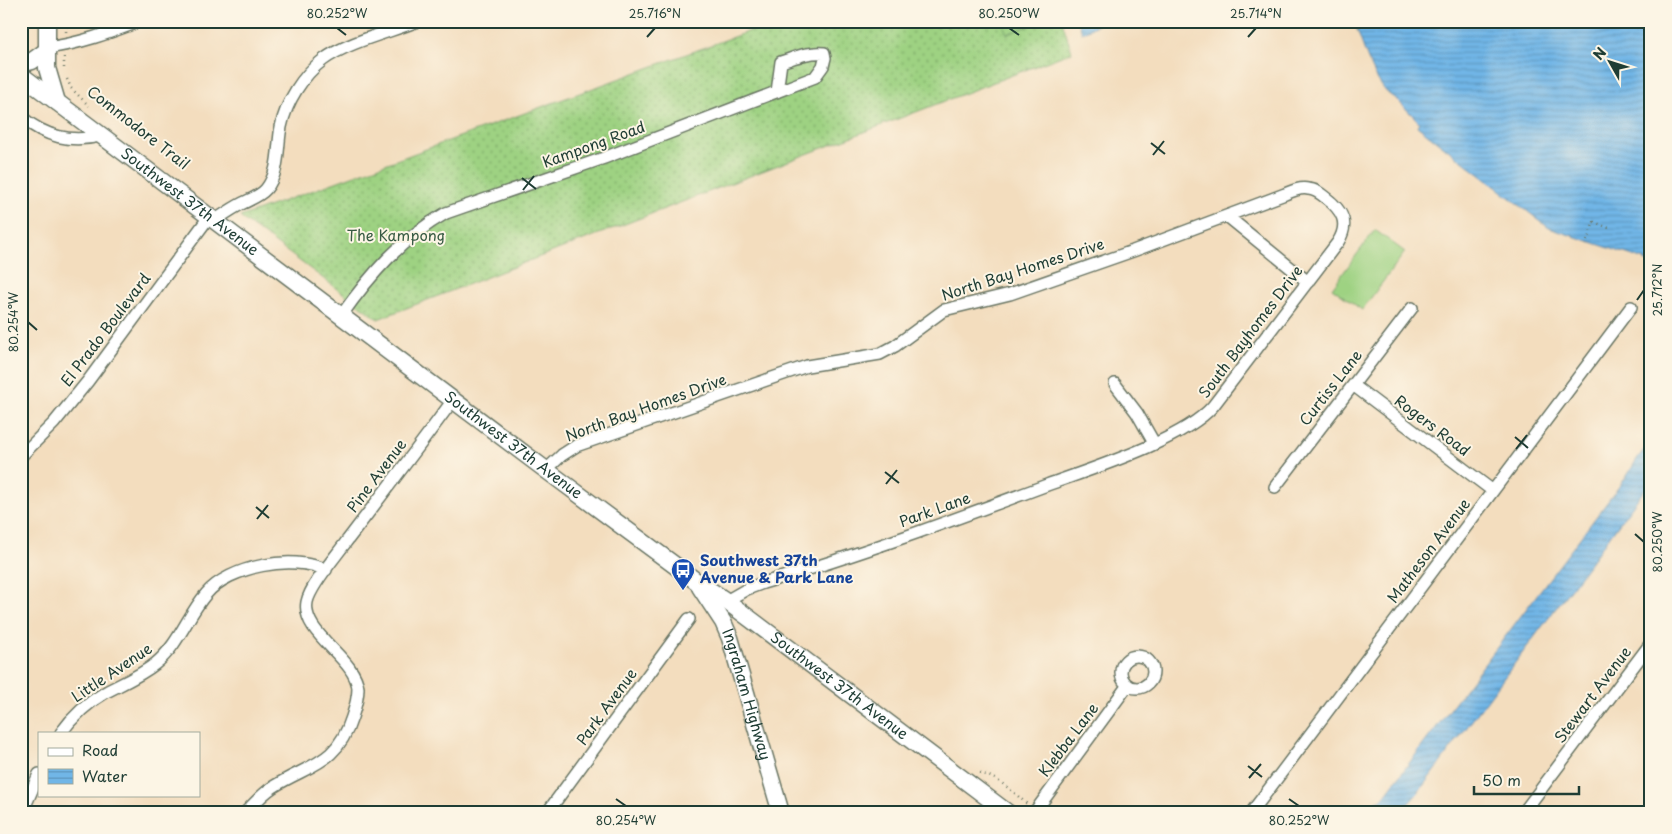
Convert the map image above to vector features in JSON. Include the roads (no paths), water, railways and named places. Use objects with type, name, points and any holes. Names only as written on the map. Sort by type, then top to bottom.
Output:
[{"type":"main road","points":[[47,21],[46,49],[48,74],[56,102]]},
{"type":"main road","points":[[21,64],[32,62],[46,49]]},
{"type":"main road","name":"Southwest 37th Avenue","points":[[21,75],[546,470],[726,601],[1008,813]]},
{"type":"main road","name":"Ingraham Highway","points":[[696,581],[730,638],[781,813]]},
{"type":"street","points":[[46,49],[88,40],[140,21]]},
{"type":"street","points":[[211,219],[257,196],[268,185],[276,163],[284,117],[298,88],[315,66],[342,49],[418,21]]},
{"type":"street","name":"Kampong Road","points":[[341,316],[368,280],[394,251],[426,225],[446,213],[604,158],[778,92],[815,77],[823,66],[824,53],[781,62],[778,92]]},
{"type":"street","points":[[21,117],[39,129],[64,138],[78,140],[101,136]]},
{"type":"street","name":"North Bay Homes Drive","points":[[546,470],[562,455],[576,446],[807,366],[880,354],[896,346],[944,310],[1010,294],[1302,188],[1308,188],[1318,193],[1343,215]]},
{"type":"street","name":"South Bayhomes Drive","points":[[1154,443],[1183,429],[1208,412],[1342,236],[1345,222],[1343,215]]},
{"type":"street","points":[[1227,216],[1308,282]]},
{"type":"street","name":"El Prado Boulevard","points":[[21,456],[41,437],[82,388],[211,219]]},
{"type":"street","name":"Matheson Avenue","points":[[1251,813],[1631,307]]},
{"type":"street","name":"Curtiss Lane","points":[[1275,487],[1412,308]]},
{"type":"street","points":[[1115,384],[1137,413],[1154,443]]},
{"type":"street","name":"Rogers Road","points":[[1353,385],[1493,491]]},
{"type":"street","name":"Pine Avenue","points":[[245,813],[272,788],[327,758],[345,734],[356,700],[357,681],[342,659],[316,630],[309,618],[306,608],[308,597],[326,570],[453,400]]},
{"type":"street","name":"Park Lane","points":[[726,601],[747,589],[763,583],[944,523],[1093,468],[1154,443]]},
{"type":"street","name":"Little Avenue","points":[[62,732],[75,716],[96,698],[145,672],[162,658],[179,638],[206,594],[219,582],[235,574],[276,563],[297,562],[326,570]]},
{"type":"street","name":"Park Avenue","points":[[547,813],[689,619]]},
{"type":"street","name":"Stewart Avenue","points":[[1523,813],[1651,643]]},
{"type":"street","name":"Klebba Lane","points":[[1034,813],[1128,685]]},
{"type":"street","points":[[22,813],[38,776]]},
{"type":"water","points":[[1078,21],[1104,21],[1082,33]]},
{"type":"water","points":[[1354,21],[1651,21],[1651,264],[1645,260],[1549,228],[1417,126],[1419,122],[1388,93],[1376,76]]},
{"type":"water","points":[[1651,441],[1651,481],[1417,794],[1400,813],[1348,813],[1382,799],[1627,476]]},
{"type":"place","name":"Southwest 37th Avenue & Park Lane","points":[[683,591]]},
{"type":"park label","name":"The Kampong","points":[[396,236]]}]
